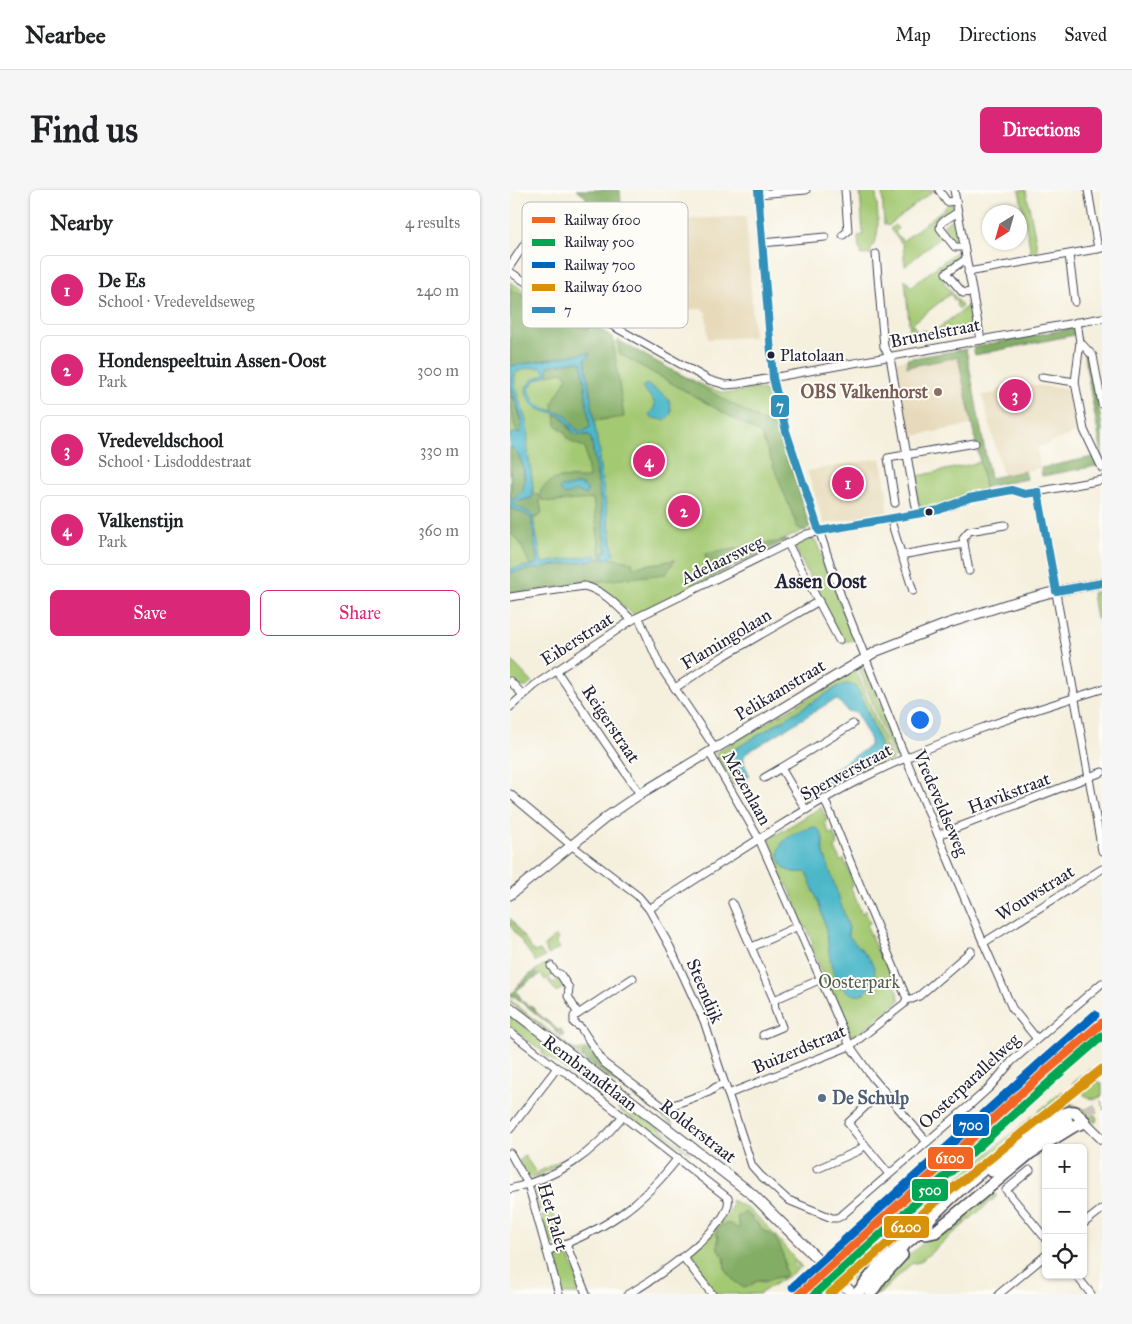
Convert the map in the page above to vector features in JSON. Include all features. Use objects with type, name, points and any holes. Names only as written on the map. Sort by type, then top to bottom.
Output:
[{"type":"main road","name":"Rolderstraat","points":[[510,1008],[752,1194],[860,1292]]},
{"type":"main road","points":[[924,1231],[931,1216],[1036,1129],[1066,1112],[1075,1112],[1085,1122]]},
{"type":"main road","points":[[860,1292],[876,1268],[991,1178],[1005,1163],[1034,1140],[1067,1121]]},
{"type":"main road","points":[[924,1231],[935,1232],[1030,1153],[1081,1122],[1085,1122]]},
{"type":"street","points":[[758,192],[806,190]]},
{"type":"street","points":[[843,236],[848,231],[845,190]]},
{"type":"street","points":[[939,190],[947,202],[956,201]]},
{"type":"street","points":[[954,190],[981,340]]},
{"type":"street","points":[[968,272],[1100,249],[1088,190]]},
{"type":"street","name":"Vredeveldseweg","points":[[758,192],[773,378],[786,431],[841,596],[906,758],[1012,1008],[1036,1039]]},
{"type":"street","points":[[958,212],[941,223],[940,228],[955,247],[964,247]]},
{"type":"street","points":[[762,243],[825,237]]},
{"type":"street","points":[[510,266],[522,248]]},
{"type":"street","points":[[876,254],[884,347],[890,357],[917,513]]},
{"type":"street","points":[[1069,255],[1075,302]]},
{"type":"street","points":[[966,259],[946,272],[963,293],[972,292]]},
{"type":"street","points":[[510,272],[522,280]]},
{"type":"street","name":"Brunelstraat","points":[[773,378],[1102,318]]},
{"type":"street","points":[[1077,322],[1080,342],[1075,382],[1084,430],[1102,468]]},
{"type":"street","points":[[617,328],[709,380],[721,384],[773,378]]},
{"type":"street","points":[[1080,342],[1093,356],[1102,404]]},
{"type":"street","points":[[1042,377],[1075,382]]},
{"type":"street","points":[[895,503],[888,458],[975,443]]},
{"type":"street","name":"Adelaarsweg","points":[[636,619],[807,534],[949,507],[968,498],[1008,490],[1025,494],[1102,480]]},
{"type":"street","points":[[1038,492],[1102,851]]},
{"type":"street","points":[[890,518],[913,591]]},
{"type":"street","points":[[969,571],[963,538],[970,531],[1005,525]]},
{"type":"street","points":[[788,544],[839,640]]},
{"type":"street","points":[[901,555],[964,544]]},
{"type":"street","name":"Pelikaanstraat","points":[[510,895],[608,816],[640,794],[866,658],[897,642],[1008,604],[1056,591],[1102,583]]},
{"type":"street","points":[[510,597],[584,586],[604,593],[636,619]]},
{"type":"street","name":"Flamingolaan","points":[[675,688],[736,649],[819,601]]},
{"type":"street","name":"Eiberstraat","points":[[510,707],[556,670],[636,619]]},
{"type":"street","name":"Mezenlaan","points":[[636,619],[660,666],[712,750],[758,839]]},
{"type":"street","name":"Reigerstraat","points":[[556,670],[640,794]]},
{"type":"street","points":[[510,682],[523,695]]},
{"type":"street","name":"Sperwerstraat","points":[[649,909],[824,798],[906,758],[1016,715],[1102,689]]},
{"type":"street","points":[[764,778],[853,724]]},
{"type":"street","points":[[781,768],[806,810]]},
{"type":"street","name":"Havikstraat","points":[[938,835],[1102,772]]},
{"type":"street","name":"Steendijk","points":[[510,794],[571,845],[638,896],[649,909],[670,947],[704,1021],[750,1163],[756,1172],[791,1202],[834,1218]]},
{"type":"street","points":[[824,798],[907,999]]},
{"type":"street","points":[[758,839],[850,1046],[883,1090],[927,1142]]},
{"type":"street","name":"Wouwstraat","points":[[983,943],[1102,869]]},
{"type":"street","points":[[732,903],[774,1000],[775,1009],[782,1027],[763,1035]]},
{"type":"street","points":[[752,947],[798,926]]},
{"type":"street","name":"Buizerdstraat","points":[[728,1094],[850,1046],[904,1004],[907,999],[919,996],[971,951]]},
{"type":"street","points":[[552,966],[569,988],[568,996],[578,1014]]},
{"type":"street","points":[[633,978],[574,1016],[574,1023],[581,1028],[604,1063],[665,1108],[725,1084]]},
{"type":"street","points":[[774,1000],[821,979]]},
{"type":"street","name":"Oosterparallelweg","points":[[834,1218],[841,1216],[990,1087],[1012,1060],[1102,983]]},
{"type":"street","name":"Rembrandtlaan","points":[[510,1032],[678,1158],[724,1194],[729,1202],[728,1209],[719,1221],[683,1257],[664,1272],[628,1294]]},
{"type":"street","points":[[510,1129],[557,1068]]},
{"type":"street","points":[[883,1090],[848,1123],[889,1174]]},
{"type":"street","points":[[510,1189],[552,1175],[579,1159],[596,1146],[623,1116]]},
{"type":"street","points":[[1085,1122],[1102,1139]]},
{"type":"street","points":[[817,1169],[858,1151],[865,1145]]},
{"type":"street","name":"Het Palet","points":[[510,1152],[528,1184],[559,1294]]},
{"type":"street","points":[[547,1251],[589,1234],[621,1215],[652,1188],[678,1158]]},
{"type":"street","points":[[1030,1170],[1006,1190],[1042,1234]]},
{"type":"street","points":[[1087,1221],[1102,1209]]},
{"type":"street","name":"Het Palet","points":[[566,1244],[586,1294]]},
{"type":"street","points":[[683,1257],[712,1294]]},
{"type":"street","points":[[999,1294],[1042,1258]]},
{"type":"street","points":[[1079,1279],[1091,1294]]},
{"type":"shaded area","points":[[746,216],[754,337],[708,339],[706,312],[702,309],[688,309],[688,219]]},
{"type":"shaded area","name":"OBS Valkenhorst","points":[[966,349],[980,423],[909,437],[897,361]]},
{"type":"shaded area","points":[[1008,382],[1068,389],[1077,432],[1037,448],[1040,468],[1003,476],[982,395],[995,393]]},
{"type":"shaded area","points":[[881,458],[887,494],[887,513],[824,524],[807,471]]},
{"type":"green space","points":[[576,190],[620,190],[621,202],[586,202],[586,197]]},
{"type":"green space","points":[[860,190],[872,190],[876,194],[878,222],[877,237],[871,248],[871,254],[861,255],[858,236],[863,235]]},
{"type":"green space","points":[[882,190],[891,190],[894,195],[900,190],[934,190],[888,226],[884,224]]},
{"type":"green space","points":[[1019,190],[1026,190],[1038,252],[1031,253],[1027,232],[1027,205],[1022,205]]},
{"type":"green space","points":[[951,203],[955,206],[954,209],[937,225],[942,236],[905,266],[903,245],[890,229],[895,225],[898,229],[895,232],[903,241]]},
{"type":"green space","points":[[954,217],[956,219],[959,242],[955,243],[943,226]]},
{"type":"green space","points":[[961,249],[961,256],[942,272],[947,278],[943,281],[962,306],[959,309],[950,294],[912,324],[919,333],[923,330],[928,333],[917,340],[910,333],[905,279],[911,287]]},
{"type":"green space","points":[[510,282],[522,289],[522,295],[510,288]]},
{"type":"green space","points":[[510,288],[522,295],[522,328],[597,328],[612,336],[624,417],[594,421],[585,359],[591,354],[585,353],[510,366]]},
{"type":"green space","points":[[510,291],[522,296],[522,328],[588,328],[709,388],[729,393],[759,389],[768,394],[779,430],[777,430],[810,527],[634,615],[598,586],[585,583],[592,582],[510,580]]},
{"type":"green space","points":[[970,304],[975,328],[972,329],[973,333],[953,337],[952,334],[926,338]]},
{"type":"green space","points":[[1073,328],[1074,335],[975,355],[973,347]]},
{"type":"green space","points":[[618,340],[779,430],[810,527],[806,531],[796,527],[761,434],[620,354]]},
{"type":"green space","points":[[966,349],[990,478],[1025,471],[1027,479],[985,487],[958,357],[907,367],[907,359]]},
{"type":"green space","points":[[1083,349],[1090,356],[1102,427],[1102,455]]},
{"type":"green space","points":[[579,361],[582,363],[590,427],[581,431],[575,428],[566,415],[554,411],[553,403],[567,377],[562,372],[548,375],[548,366]]},
{"type":"green space","points":[[510,378],[513,396],[523,425],[522,430],[518,433],[513,416]]},
{"type":"green space","points":[[555,414],[565,419],[569,429],[589,435],[591,438],[607,551],[603,553],[604,559],[610,558],[632,562],[633,567],[675,560],[666,574],[585,583],[510,595],[510,573],[536,568],[541,570],[541,567],[601,559],[593,499],[552,502],[542,500],[540,492],[545,486],[556,479],[589,478],[585,447],[568,439],[565,433],[556,425]]},
{"type":"green space","points":[[510,447],[519,455],[523,466],[524,478],[524,490],[511,500]]},
{"type":"green space","points":[[1102,455],[1102,465],[1042,476],[1041,468]]},
{"type":"green space","points":[[981,462],[985,490],[966,494],[949,503],[923,509],[919,504],[914,477]]},
{"type":"green space","points":[[533,494],[539,495],[542,514],[534,519],[512,504],[513,502],[532,498]]},
{"type":"green space","points":[[510,507],[531,517],[536,564],[530,565],[519,541],[510,533]]},
{"type":"green space","points":[[809,538],[816,541],[854,640],[844,642],[841,640],[794,546]]},
{"type":"green space","points":[[787,540],[711,578],[705,554]]},
{"type":"green space","points":[[1102,591],[1102,618],[1096,619],[1092,593]]},
{"type":"green space","points":[[510,659],[532,682],[527,687],[520,687],[510,677]]},
{"type":"green space","points":[[865,667],[899,751],[899,756],[894,758],[859,669]]},
{"type":"green space","points":[[856,670],[892,760],[805,804],[799,792],[804,789],[809,797],[880,752],[847,684],[839,686],[732,751],[736,775],[742,781],[733,786],[715,753]]},
{"type":"green space","name":"Oosterpark","points":[[821,807],[827,820],[825,823],[830,835],[833,832],[838,845],[835,848],[841,862],[844,859],[853,882],[851,888],[862,914],[865,910],[870,923],[867,926],[878,953],[881,950],[899,995],[897,996],[899,1001],[854,1038],[851,1036],[845,1020],[840,1019],[811,946],[813,943],[806,927],[803,930],[801,924],[803,923],[802,921],[800,922],[797,916],[800,912],[787,884],[784,887],[765,844],[766,841]]},
{"type":"green space","points":[[510,918],[534,952],[540,950],[545,957],[536,962],[510,925]]},
{"type":"green space","points":[[556,936],[558,939],[556,942],[560,948],[548,955],[544,946]]},
{"type":"green space","points":[[545,964],[553,975],[545,980],[541,974],[538,976],[534,971]]},
{"type":"green space","points":[[533,971],[537,977],[517,990],[516,988]]},
{"type":"green space","points":[[550,979],[553,983],[559,979],[562,980],[566,986],[556,992],[548,980]]},
{"type":"green space","points":[[516,990],[523,1002],[529,1006],[531,1005],[537,1013],[558,1030],[561,1029],[563,1037],[514,996],[511,997],[511,994]]},
{"type":"green space","points":[[510,1000],[571,1048],[578,1051],[589,1048],[595,1054],[583,1052],[583,1059],[510,1003]]},
{"type":"green space","points":[[510,1015],[601,1081],[691,1153],[673,1143],[665,1145],[659,1141],[660,1139],[618,1109],[619,1107],[580,1077],[578,1078],[542,1053],[543,1051],[510,1028]]},
{"type":"green space","points":[[583,1052],[593,1052],[608,1070],[660,1110],[668,1112],[673,1125],[583,1059]]},
{"type":"green space","points":[[1090,1069],[1099,1083],[1102,1083],[1102,1096],[1096,1099],[1088,1098],[1081,1092],[1083,1088],[1080,1084],[1076,1086],[1072,1084]]},
{"type":"green space","points":[[1063,1091],[1066,1099],[1073,1105],[1087,1110],[1094,1114],[1097,1118],[1096,1122],[1093,1122],[1078,1107],[1069,1104],[1070,1107],[1036,1127],[857,1285],[847,1276],[846,1271],[889,1235],[892,1238],[898,1233],[895,1230]]},
{"type":"green space","points":[[571,1155],[574,1157],[542,1174],[541,1177],[538,1172]]},
{"type":"green space","points":[[525,1156],[539,1177],[531,1178],[526,1174],[519,1161]]},
{"type":"green space","points":[[541,1182],[550,1204],[539,1210],[534,1189]]},
{"type":"green space","points":[[991,1189],[997,1196],[920,1262],[911,1264],[879,1294],[874,1294],[896,1265]]},
{"type":"green space","points":[[731,1200],[752,1212],[770,1229],[802,1267],[800,1268],[795,1262],[793,1264],[799,1269],[759,1294],[715,1294],[689,1260],[690,1254],[729,1212],[732,1205]],"holes":[[[744,1212],[754,1219],[763,1231],[772,1235],[780,1249],[785,1264],[782,1278],[779,1276],[764,1282],[757,1281],[747,1287],[734,1281],[725,1268],[724,1257],[718,1249],[718,1237],[716,1234],[717,1229],[737,1229],[740,1227],[737,1217]]]},
{"type":"green space","points":[[551,1212],[565,1241],[555,1245],[547,1240],[541,1217]]},
{"type":"green space","points":[[744,1212],[778,1242],[782,1251],[786,1272],[784,1277],[757,1281],[744,1288],[734,1281],[725,1268],[724,1257],[718,1249],[718,1237],[716,1234],[723,1224],[729,1224],[737,1228],[740,1227],[737,1217]]},
{"type":"green space","points":[[565,1247],[584,1294],[562,1294],[552,1256],[555,1251]]},
{"type":"water","points":[[586,353],[591,354],[585,359],[614,555],[611,558],[604,559],[603,553],[607,551],[591,438],[589,435],[574,432],[562,416],[533,405],[527,394],[527,386],[533,379],[546,373],[542,368],[528,368],[515,374],[515,381],[528,427],[528,451],[533,494],[532,498],[512,504],[532,514],[542,563],[596,555],[598,558],[596,560],[542,567],[541,570],[536,568],[510,573],[510,569],[536,564],[537,560],[531,517],[510,507],[510,500],[516,498],[517,494],[521,493],[524,475],[518,455],[510,447],[510,434],[520,432],[522,422],[513,394],[510,366]],"holes":[[[579,361],[582,363],[590,427],[581,431],[575,428],[566,415],[538,405],[531,396],[529,388],[534,381],[548,375],[548,366]]]},
{"type":"water","points":[[646,384],[661,392],[670,403],[671,414],[665,420],[653,418],[649,415],[655,406],[653,400],[642,387]]},
{"type":"water","points":[[579,484],[587,489],[586,495],[577,491],[565,495],[559,489],[561,487]]},
{"type":"water","points":[[847,684],[855,686],[860,693],[880,743],[880,752],[877,756],[809,797],[804,789],[870,746],[870,740],[857,713],[847,711],[838,700],[832,701],[748,752],[744,756],[744,763],[749,776],[742,781],[736,775],[729,762],[732,751],[839,686]]},
{"type":"water","points":[[814,827],[820,831],[823,838],[823,850],[849,928],[848,935],[868,956],[874,968],[875,975],[872,984],[865,993],[860,995],[846,991],[836,979],[823,916],[807,873],[786,869],[779,859],[779,851],[785,840],[802,830]]},
{"type":"tunnel","points":[[1071,1119],[1102,1103]]},
{"type":"rail line","name":"700","points":[[793,1287],[1095,1015]]},
{"type":"rail line","name":"6100","points":[[800,1294],[1046,1071],[1102,1023]]},
{"type":"rail line","name":"500","points":[[815,1294],[1102,1036]]},
{"type":"rail line","name":"6200","points":[[830,1294],[927,1209],[1102,1069]]},
{"type":"transit line","name":"7","points":[[758,190],[773,378],[786,431],[819,531],[939,510],[969,498],[1012,490],[1025,494],[1038,492],[1056,591],[1102,583]]},
{"type":"place","name":"Platolaan","points":[[771,355]]},
{"type":"place","name":"OBS Valkenhorst","points":[[938,392]]},
{"type":"place","name":"Vredeveldschool","points":[[1015,395]]},
{"type":"place","name":"Valkenstijn","points":[[649,461]]},
{"type":"place","name":"De Es","points":[[848,483]]},
{"type":"place","name":"Hondenspeeltuin Assen-Oost","points":[[684,511]]},
{"type":"place","name":"De Schulp","points":[[822,1098]]},
{"type":"district","name":"Assen Oost","points":[[821,581]]}]
